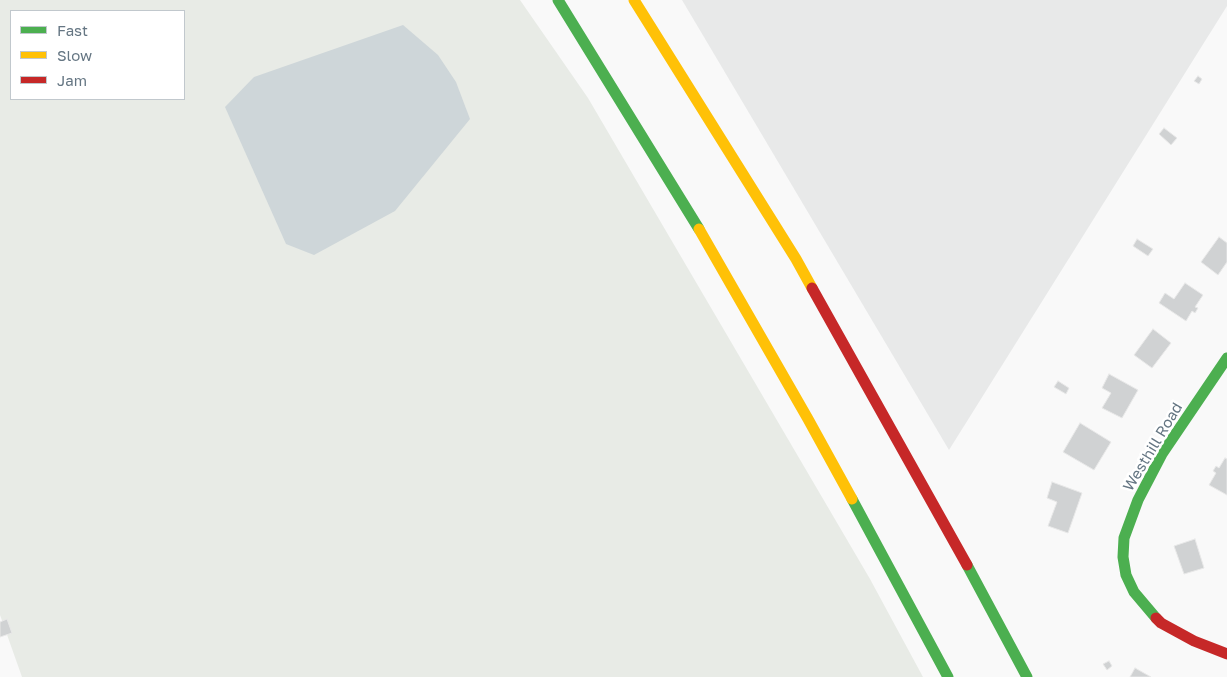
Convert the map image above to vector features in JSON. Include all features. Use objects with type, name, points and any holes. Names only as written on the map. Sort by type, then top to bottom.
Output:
[{"type":"main road","points":[[558,0],[695,221],[808,419],[948,677]]},
{"type":"main road","points":[[634,0],[796,258],[967,565],[1027,677]]},
{"type":"main road","name":"Westhill Road","points":[[1227,358],[1162,454],[1142,492],[1124,538],[1123,556],[1126,575],[1134,592],[1161,623],[1194,642],[1227,654]]},
{"type":"shaded area","points":[[0,0],[520,0],[588,98],[870,579],[923,677],[22,677],[0,615]]},
{"type":"shaded area","points":[[682,0],[1227,0],[1227,6],[949,450]]},
{"type":"shaded area","points":[[403,25],[438,55],[456,82],[470,119],[395,211],[314,255],[286,244],[225,107],[254,77]]},
{"type":"building","points":[[1198,76],[1202,79],[1199,84],[1194,81]]},
{"type":"building","points":[[1164,128],[1177,138],[1171,145],[1159,134]]},
{"type":"building","points":[[1219,237],[1227,243],[1227,262],[1218,275],[1201,262]]},
{"type":"building","points":[[1137,239],[1153,249],[1148,256],[1133,246]]},
{"type":"building","points":[[1185,283],[1203,295],[1195,307],[1198,308],[1195,313],[1192,311],[1186,321],[1159,303],[1165,293],[1174,299]]},
{"type":"building","points":[[1153,329],[1171,343],[1152,368],[1134,355]]},
{"type":"building","points":[[1109,374],[1138,390],[1122,418],[1102,408],[1111,393],[1102,388]]},
{"type":"building","points":[[1058,381],[1069,388],[1066,394],[1054,387]]},
{"type":"building","points":[[1080,423],[1111,442],[1094,470],[1063,452]]},
{"type":"building","points":[[1225,458],[1227,459],[1227,495],[1209,485],[1216,473],[1213,471],[1216,466],[1219,468]]},
{"type":"building","points":[[1052,482],[1082,493],[1068,533],[1048,526],[1057,502],[1047,498]]},
{"type":"building","points":[[1195,539],[1204,568],[1184,574],[1174,546]]},
{"type":"building","points":[[7,619],[12,633],[0,637],[0,622]]},
{"type":"building","points":[[1109,661],[1112,666],[1107,670],[1103,664]]},
{"type":"building","points":[[1135,668],[1151,677],[1130,677]]},
{"type":"traffic: fast","points":[[558,0],[699,229]]},
{"type":"traffic: fast","points":[[1156,618],[1134,592],[1126,575],[1123,557],[1124,538],[1138,500],[1162,454],[1227,358]]},
{"type":"traffic: fast","points":[[852,499],[948,677]]},
{"type":"traffic: fast","points":[[967,565],[1027,677]]},
{"type":"traffic: slow","points":[[634,0],[796,259],[812,288]]},
{"type":"traffic: slow","points":[[699,229],[852,499]]},
{"type":"traffic: jam","points":[[812,288],[967,565]]},
{"type":"traffic: jam","points":[[1156,618],[1161,623],[1194,641],[1227,654]]}]
